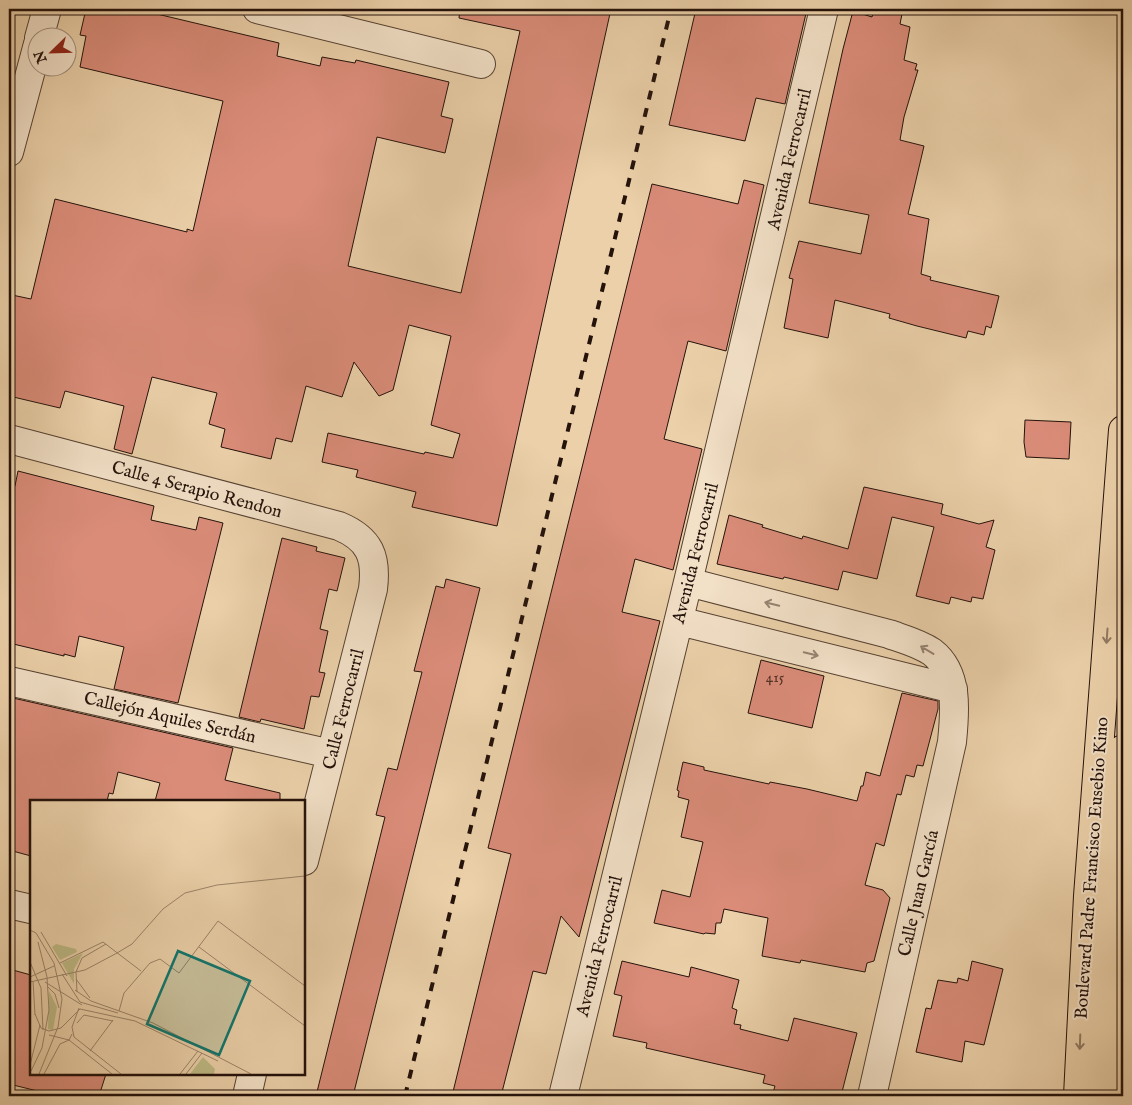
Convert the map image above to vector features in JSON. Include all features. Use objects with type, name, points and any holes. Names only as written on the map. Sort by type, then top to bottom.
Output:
[{"type":"main road","name":"Boulevard Padre Francisco Eusebio Kino","points":[[1078,1096],[1089,886],[1123,430]]},
{"type":"main road","points":[[1103,1096],[1123,749]]},
{"type":"street","points":[[42,28],[47,9]]},
{"type":"street","points":[[257,9],[481,64]]},
{"type":"street","name":"Avenida Ferrocarril","points":[[563,1096],[679,621],[824,9]]},
{"type":"street","points":[[9,152],[29,78]]},
{"type":"street","name":"Calle 4 Serapio Rendon","points":[[9,439],[339,526],[353,532],[364,542],[373,556]]},
{"type":"street","name":"Calle Ferrocarril","points":[[305,857],[373,589],[376,570],[373,556]]},
{"type":"street","name":"Calle Juan García","points":[[688,582],[880,631],[910,641],[932,652],[947,668],[953,689],[952,742],[872,1096]]},
{"type":"street","points":[[679,621],[953,689]]},
{"type":"street","name":"Callejón Aquiles Serdán","points":[[9,681],[331,754]]},
{"type":"street","points":[[9,904],[30,910]]},
{"type":"street","points":[[247,1096],[252,1075]]},
{"type":"building","points":[[86,9],[136,9],[279,43],[277,56],[320,66],[322,57],[355,63],[356,60],[449,82],[441,116],[453,119],[445,153],[377,137],[348,266],[461,293],[520,31],[459,18],[460,9],[611,9],[497,526],[412,507],[416,492],[356,477],[358,470],[322,462],[328,433],[424,454],[425,452],[453,458],[460,434],[431,425],[451,336],[409,325],[393,390],[379,396],[354,362],[342,397],[306,386],[292,442],[276,438],[271,459],[221,447],[225,429],[209,424],[217,393],[152,377],[132,454],[114,449],[124,406],[65,391],[60,408],[9,396],[9,310],[12,295],[31,299],[55,199],[187,232],[187,229],[193,231],[223,101],[80,67],[86,36],[80,35]]},
{"type":"building","points":[[696,9],[807,9],[785,104],[756,98],[745,141],[669,125]]},
{"type":"building","points":[[874,9],[903,9],[900,24],[910,27],[904,60],[917,64],[915,70],[918,70],[904,117],[900,140],[924,146],[908,214],[929,219],[921,274],[931,277],[930,280],[999,296],[991,328],[986,326],[984,335],[968,331],[966,338],[889,318],[890,314],[835,300],[828,338],[784,328],[793,279],[789,278],[799,241],[861,254],[869,215],[809,203],[853,11],[872,17]]},
{"type":"building","points":[[744,180],[764,185],[726,351],[688,341],[664,439],[702,449],[673,570],[635,559],[622,612],[660,621],[579,937],[561,916],[546,974],[533,971],[501,1096],[452,1096],[511,854],[488,848],[652,184],[738,204]]},
{"type":"building","points":[[1025,420],[1071,422],[1069,459],[1026,457],[1024,442]]},
{"type":"building","points":[[18,471],[154,506],[151,520],[196,530],[199,517],[223,523],[178,703],[114,689],[124,647],[79,636],[75,657],[9,643],[9,484],[15,486]]},
{"type":"building","points":[[864,487],[943,504],[941,514],[979,524],[994,520],[986,547],[995,550],[983,599],[972,597],[971,602],[951,597],[949,604],[916,596],[934,527],[892,517],[877,579],[843,571],[838,590],[717,564],[729,515],[802,539],[803,536],[848,549]]},
{"type":"building","points":[[282,538],[317,547],[316,551],[345,558],[337,591],[329,589],[320,629],[328,631],[319,672],[325,673],[319,697],[311,696],[304,729],[261,719],[260,722],[239,717]]},
{"type":"building","points":[[446,579],[480,588],[353,1096],[316,1096],[385,817],[376,815],[388,768],[397,770],[422,672],[414,671],[436,586],[444,588]]},
{"type":"building","points":[[761,660],[824,676],[812,728],[748,713]]},
{"type":"building","points":[[902,693],[938,701],[938,709],[923,766],[917,765],[914,777],[906,775],[901,795],[897,794],[884,846],[876,843],[865,885],[883,890],[890,898],[874,961],[867,963],[865,972],[801,960],[800,963],[762,956],[768,918],[724,909],[721,923],[716,923],[715,934],[704,934],[654,923],[662,890],[690,897],[703,842],[681,837],[689,800],[678,797],[679,791],[677,790],[683,762],[704,767],[704,770],[769,784],[770,782],[807,789],[857,801],[866,772],[880,776]]},
{"type":"building","points":[[13,698],[233,748],[225,780],[280,793],[280,800],[155,800],[160,783],[118,772],[113,794],[109,793],[107,800],[30,800],[30,856],[9,850],[9,716]]},
{"type":"building","points":[[622,961],[689,977],[691,967],[739,980],[732,1008],[737,1010],[734,1024],[741,1025],[740,1029],[788,1041],[794,1018],[857,1033],[841,1096],[772,1096],[775,1086],[763,1083],[765,1075],[646,1048],[647,1043],[613,1036],[622,996],[614,994]]},
{"type":"building","points":[[972,961],[1003,969],[984,1045],[965,1041],[962,1062],[916,1052],[926,1008],[931,1009],[938,980],[957,983],[958,978],[968,981]]},
{"type":"building","points":[[9,969],[30,975],[30,1075],[106,1075],[99,1096],[58,1096],[9,1084]]},
{"type":"railway","points":[[405,1096],[671,9]]}]
